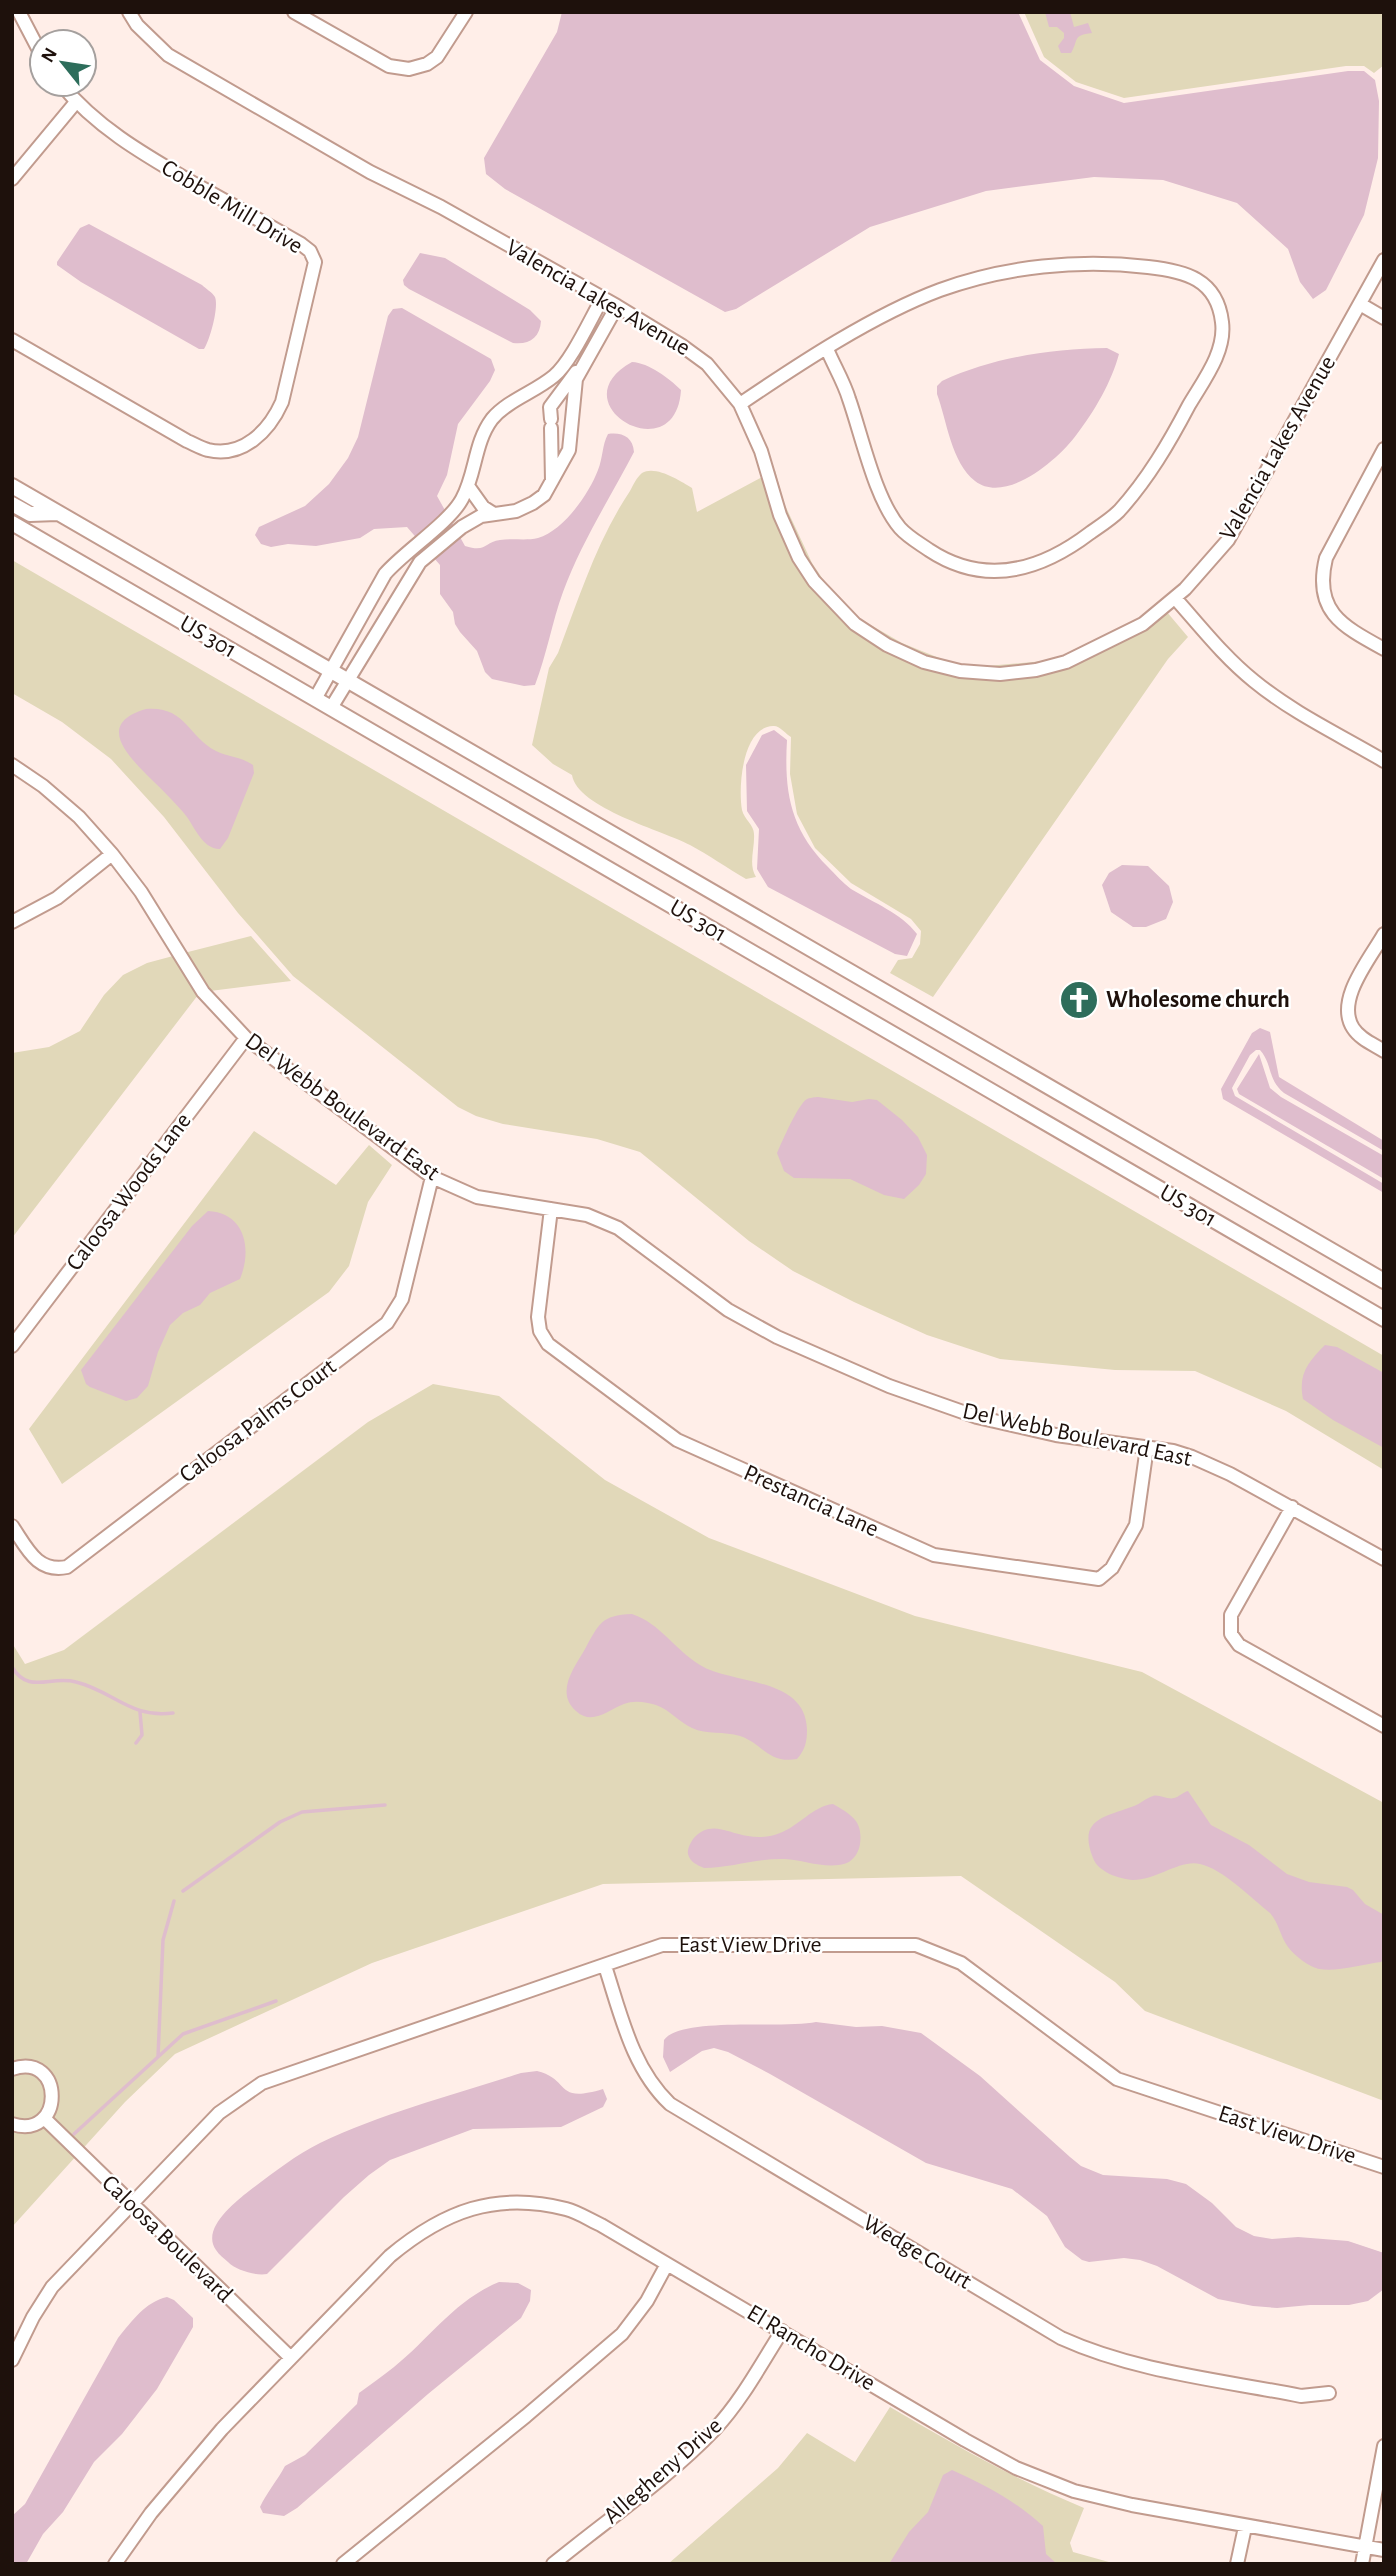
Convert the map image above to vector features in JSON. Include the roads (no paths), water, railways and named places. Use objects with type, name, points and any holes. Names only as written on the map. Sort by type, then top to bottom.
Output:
[{"type":"main road","name":"US 301","points":[[12,486],[1384,1281]]},
{"type":"main road","points":[[12,504],[30,514],[58,512]]},
{"type":"main road","name":"US 301","points":[[12,523],[1384,1319]]},
{"type":"street","points":[[19,12],[28,29]]},
{"type":"street","name":"Valencia Lakes Avenue","points":[[129,12],[137,25],[168,55],[370,172],[441,207],[617,306],[707,364],[740,404],[761,451],[780,515],[799,558],[814,581],[855,624],[887,646],[924,662],[960,671],[1000,674],[1036,670],[1066,662],[1143,624],[1185,589],[1228,540],[1384,260]]},
{"type":"street","points":[[294,12],[388,65],[409,69],[427,64],[437,57],[466,12]]},
{"type":"street","name":"Cobble Mill Drive","points":[[12,340],[187,441],[208,450],[228,451],[256,438],[266,431],[274,420],[282,402],[315,262],[310,251],[137,151],[108,130],[73,98]]},
{"type":"street","points":[[12,179],[76,102]]},
{"type":"street","points":[[740,404],[827,349],[899,308],[941,290],[1052,264],[1118,264],[1178,270],[1197,278],[1212,293],[1222,321],[1222,342],[1214,360],[1159,459],[1117,513],[1069,549],[1013,571],[978,571],[945,561],[915,541],[900,527],[884,501],[848,394],[827,349]]},
{"type":"street","points":[[315,699],[385,574],[461,501],[468,486],[480,441],[492,419],[504,408],[556,375],[602,299]]},
{"type":"street","points":[[1360,304],[1384,318]]},
{"type":"street","points":[[331,708],[420,562],[481,516],[516,511],[544,495],[569,450],[576,379],[617,306]]},
{"type":"street","points":[[552,481],[550,407],[587,357]]},
{"type":"street","points":[[1384,449],[1326,558],[1321,577],[1323,596],[1335,617],[1350,630],[1384,649]]},
{"type":"street","points":[[468,486],[483,507],[494,514]]},
{"type":"street","points":[[1175,598],[1219,648],[1253,680],[1280,701],[1384,761]]},
{"type":"street","name":"Del Webb Boulevard East","points":[[12,765],[43,786],[79,817],[112,854],[141,892],[203,992],[246,1038],[432,1177],[477,1196],[587,1215],[618,1228],[728,1310],[777,1337],[889,1386],[977,1417],[1056,1435],[1172,1451],[1192,1457],[1230,1474],[1384,1559]]},
{"type":"street","points":[[12,922],[57,898],[112,854]]},
{"type":"street","points":[[1384,934],[1351,990],[1347,1003],[1353,1027],[1362,1038],[1384,1051]]},
{"type":"street","name":"Caloosa Woods Lane","points":[[12,1346],[246,1038]]},
{"type":"street","name":"Caloosa Palms Court","points":[[12,1526],[42,1566],[55,1570],[67,1567],[387,1323],[402,1299],[432,1177]]},
{"type":"street","name":"Prestancia Lane","points":[[551,1209],[538,1317],[540,1331],[548,1344],[677,1440],[934,1555],[1099,1579],[1112,1568],[1136,1525],[1147,1447]]},
{"type":"street","points":[[1292,1507],[1231,1615],[1231,1634],[1239,1645],[1384,1726]]},
{"type":"street","name":"East View Drive","points":[[12,2360],[33,2317],[52,2287],[219,2113],[262,2083],[662,1945],[916,1945],[961,1963],[1117,2079],[1384,2167]]},
{"type":"street","name":"Wedge Court","points":[[605,1966],[640,2066],[649,2082],[670,2104],[1061,2338],[1098,2354],[1132,2363],[1301,2396],[1329,2393]]},
{"type":"street","points":[[12,2069],[28,2067],[37,2070],[50,2083],[52,2101],[44,2118],[28,2126],[12,2124]]},
{"type":"street","name":"Caloosa Boulevard","points":[[44,2118],[291,2358]]},
{"type":"street","name":"El Rancho Drive","points":[[115,2564],[151,2513],[222,2429],[390,2256],[416,2234],[438,2221],[489,2204],[525,2203],[568,2210],[601,2225],[1016,2468],[1074,2491],[1132,2505],[1384,2550]]},
{"type":"street","points":[[343,2564],[526,2416],[622,2334],[648,2301],[667,2263]]},
{"type":"street","name":"Allegheny Drive","points":[[553,2564],[715,2429],[748,2385],[782,2330]]},
{"type":"street","points":[[1362,2564],[1384,2446]]},
{"type":"street","points":[[1237,2564],[1245,2527]]},
{"type":"waterway","points":[[12,1667],[26,1680],[76,1682],[145,1712],[173,1713]]},
{"type":"waterway","points":[[136,1743],[142,1735],[140,1712]]},
{"type":"waterway","points":[[183,1891],[280,1822],[302,1812],[385,1805]]},
{"type":"waterway","points":[[158,2057],[163,1940],[174,1901]]},
{"type":"waterway","points":[[74,2134],[183,2034],[276,2001]]},
{"type":"place","name":"Wholesome church","points":[[1079,1000]]}]
